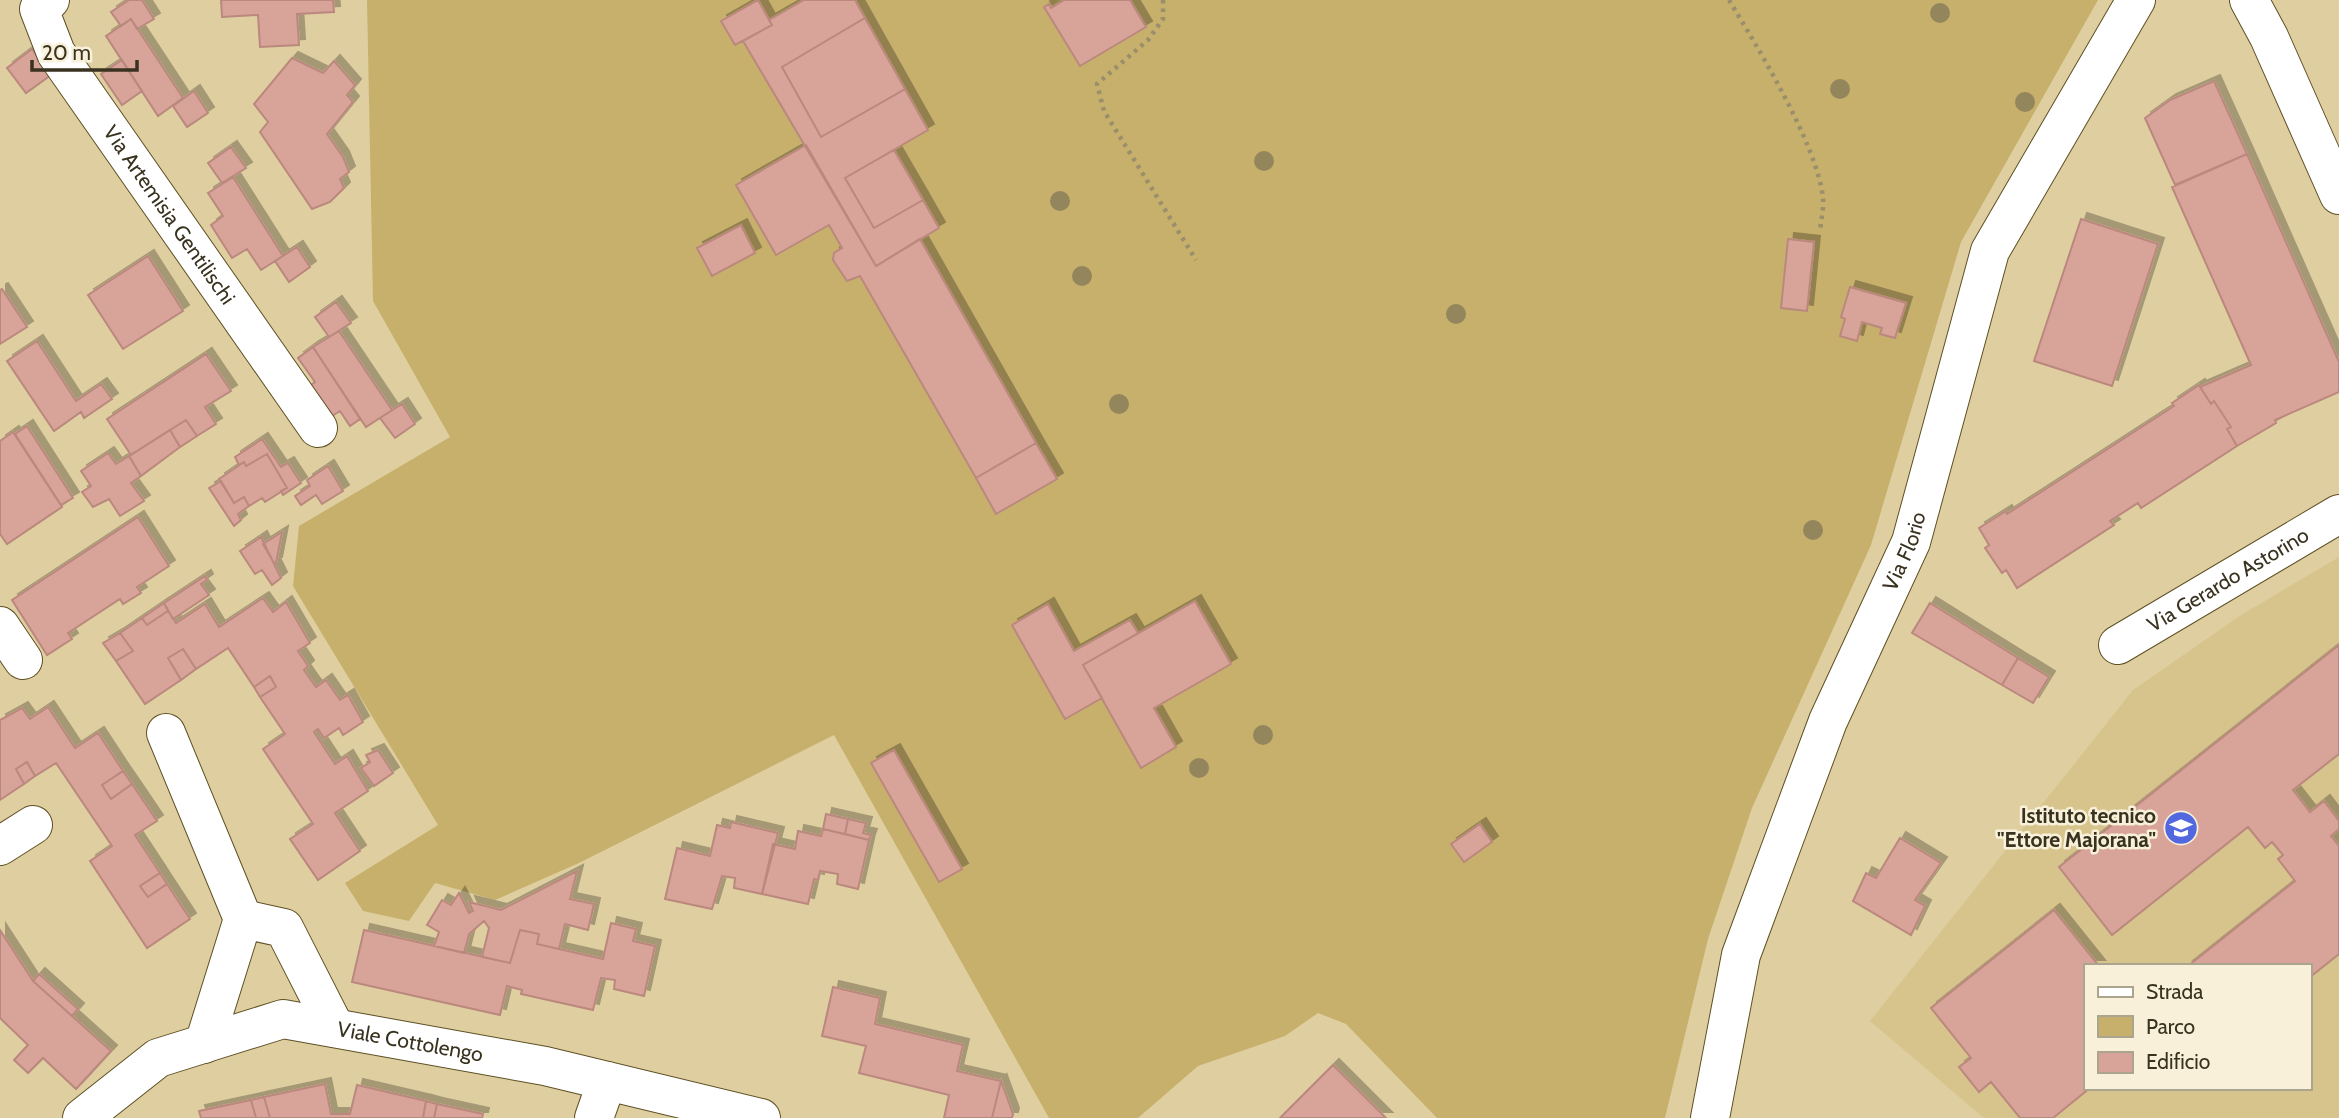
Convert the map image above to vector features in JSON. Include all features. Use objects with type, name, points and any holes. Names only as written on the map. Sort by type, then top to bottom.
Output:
[{"type":"street","name":"Via Artemisia Gentilischi","points":[[50,0],[39,9],[56,53],[318,428]]},
{"type":"street","name":"Via Florio","points":[[1710,1118],[1741,955],[1828,721],[1911,542],[1990,251],[2136,0]]},
{"type":"street","points":[[2249,0],[2269,37],[2339,195]]},
{"type":"street","name":"Via Gerardo Astorino","points":[[2118,645],[2339,514]]},
{"type":"street","points":[[0,626],[23,660]]},
{"type":"street","points":[[166,733],[243,919],[204,1044]]},
{"type":"street","points":[[0,846],[33,825]]},
{"type":"street","points":[[243,919],[284,928],[335,1028]]},
{"type":"street","name":"Viale Cottolengo","points":[[100,1113],[158,1058],[283,1019],[545,1066],[761,1118]]},
{"type":"street","points":[[594,1118],[607,1081]]},
{"type":"path","points":[[1163,0],[1163,19],[1148,40],[1097,84],[1104,111],[1196,260]]},
{"type":"path","points":[[1729,0],[1777,86],[1811,159],[1823,199],[1820,231]]},
{"type":"shaded area","name":"Istituto tecnico \"Ettore Majorana\"","points":[[2339,557],[2339,1118],[1984,1118],[1870,1021],[2133,690],[2241,615]]},
{"type":"green space","points":[[367,0],[2098,0],[1961,242],[1871,545],[1752,808],[1708,939],[1665,1118],[1437,1118],[1346,1024],[1318,1013],[1285,1036],[1198,1066],[1138,1118],[1049,1118],[834,735],[579,863],[495,900],[435,883],[409,921],[363,911],[345,883],[438,825],[293,586],[299,526],[450,437],[373,301]]},
{"type":"building","points":[[129,0],[142,0],[154,19],[137,29],[131,19],[121,26],[111,12]]},
{"type":"building","points":[[221,0],[333,0],[334,12],[297,14],[299,45],[260,47],[258,15],[222,17]]},
{"type":"building","points":[[758,0],[772,25],[735,45],[721,21]]},
{"type":"building","points":[[804,0],[855,0],[865,18],[782,67],[821,137],[905,89],[928,130],[845,178],[874,228],[923,200],[939,228],[876,266],[743,41],[772,25],[769,20]]},
{"type":"building","points":[[1064,0],[1130,0],[1146,27],[1080,66],[1044,7],[1049,4],[1051,8]]},
{"type":"building","points":[[865,18],[905,89],[821,137],[782,67]]},
{"type":"building","points":[[131,19],[183,98],[158,116],[106,36]]},
{"type":"building","points":[[32,49],[51,75],[26,93],[7,68]]},
{"type":"building","points":[[292,58],[323,73],[334,61],[355,85],[347,95],[353,102],[327,134],[343,157],[349,172],[340,179],[344,188],[330,202],[312,209],[260,132],[268,122],[254,104]]},
{"type":"building","points":[[122,60],[142,91],[122,105],[101,74]]},
{"type":"building","points":[[2214,81],[2247,154],[2175,185],[2145,118],[2170,100]]},
{"type":"building","points":[[194,91],[208,113],[187,127],[173,106]]},
{"type":"building","points":[[806,145],[876,266],[920,239],[1036,443],[976,478],[860,276],[847,281],[833,260],[834,253],[842,248],[829,225],[776,255],[736,185]]},
{"type":"building","points":[[231,147],[246,168],[222,183],[208,163]]},
{"type":"building","points":[[894,150],[923,200],[874,228],[845,178]]},
{"type":"building","points":[[2247,154],[2339,362],[2339,392],[2275,420],[2276,423],[2237,446],[2227,429],[2231,427],[2214,401],[2211,404],[2200,387],[2251,365],[2172,187]]},
{"type":"building","points":[[233,177],[283,256],[261,270],[247,249],[232,258],[211,225],[223,216],[208,193]]},
{"type":"building","points":[[2081,219],[2158,244],[2112,386],[2034,361]]},
{"type":"building","points":[[741,225],[755,253],[712,276],[697,248]]},
{"type":"building","points":[[1788,239],[1814,242],[1807,311],[1781,308]]},
{"type":"building","points":[[297,247],[310,267],[289,282],[275,261]]},
{"type":"building","points":[[148,256],[183,311],[123,349],[88,295]]},
{"type":"building","points":[[1850,287],[1906,303],[1895,338],[1880,334],[1882,328],[1862,322],[1857,341],[1840,336],[1845,319],[1841,317]]},
{"type":"building","points":[[2,289],[27,327],[0,344],[0,290]]},
{"type":"building","points":[[336,302],[351,323],[329,337],[315,317]]},
{"type":"building","points":[[339,331],[392,410],[366,427],[313,347]]},
{"type":"building","points":[[37,341],[76,401],[101,384],[112,399],[84,418],[81,412],[54,431],[7,361]]},
{"type":"building","points":[[313,347],[360,419],[350,426],[340,411],[329,418],[308,387],[315,382],[298,358]]},
{"type":"building","points":[[206,354],[231,391],[205,407],[216,424],[197,436],[186,420],[131,455],[107,419]]},
{"type":"building","points":[[2199,385],[2211,404],[2214,401],[2231,427],[2227,429],[2237,446],[2141,508],[2138,503],[2110,521],[2114,525],[2017,588],[2006,570],[2002,573],[1985,548],[1989,545],[1979,528],[2006,511],[2007,514],[2174,406],[2172,403]]},
{"type":"building","points":[[402,404],[415,424],[395,438],[380,418]]},
{"type":"building","points":[[186,420],[197,436],[180,447],[170,430]]},
{"type":"building","points":[[27,426],[73,498],[61,505],[15,434]]},
{"type":"building","points":[[170,430],[180,447],[141,476],[129,456]]},
{"type":"building","points":[[13,432],[62,507],[7,544],[0,534],[0,441]]},
{"type":"building","points":[[262,439],[281,467],[288,463],[301,483],[283,495],[281,491],[287,488],[267,454],[246,466],[244,462],[239,465],[235,457]]},
{"type":"building","points":[[1036,443],[1057,479],[996,514],[976,478]]},
{"type":"building","points":[[108,453],[116,464],[129,456],[141,476],[131,483],[144,501],[120,516],[109,499],[93,507],[82,492],[91,486],[81,471]]},
{"type":"building","points":[[267,454],[287,488],[265,502],[262,498],[249,506],[244,497],[234,503],[219,479],[244,462],[246,466]]},
{"type":"building","points":[[328,466],[343,491],[322,504],[316,495],[301,505],[295,496],[310,486],[307,480]]},
{"type":"building","points":[[221,481],[234,503],[244,497],[249,506],[238,514],[241,520],[234,526],[209,488]]},
{"type":"building","points":[[138,517],[169,566],[137,587],[141,593],[123,604],[120,599],[68,633],[72,639],[47,655],[12,600]]},
{"type":"building","points":[[282,532],[276,563],[274,563],[263,544]]},
{"type":"building","points":[[261,537],[281,578],[272,585],[262,570],[255,574],[240,551]]},
{"type":"building","points":[[205,576],[207,580],[201,584],[209,595],[173,619],[164,603]]},
{"type":"building","points":[[263,598],[273,612],[286,602],[310,643],[298,651],[308,666],[304,670],[316,687],[326,680],[340,700],[348,695],[363,722],[343,735],[339,728],[324,738],[318,729],[314,732],[335,764],[347,756],[368,791],[335,813],[360,851],[318,880],[290,839],[313,824],[263,749],[285,734],[260,697],[276,687],[270,676],[254,687],[228,648],[196,669],[183,649],[168,658],[181,680],[145,704],[116,661],[133,651],[120,633],[142,618],[147,625],[168,611],[176,623],[205,604],[219,627]]},
{"type":"building","points":[[1195,601],[1231,664],[1154,708],[1176,747],[1141,768],[1083,665]]},
{"type":"building","points":[[164,603],[168,611],[147,625],[142,618]]},
{"type":"building","points":[[1930,603],[2018,658],[2002,685],[1912,633]]},
{"type":"building","points":[[1048,604],[1074,651],[1130,620],[1138,633],[1083,665],[1102,698],[1065,719],[1012,625]]},
{"type":"building","points":[[120,633],[133,651],[116,661],[103,643]]},
{"type":"building","points":[[2339,645],[2339,754],[2293,790],[2310,812],[2324,801],[2339,821],[2339,829],[2331,836],[2339,846],[2339,954],[2311,976],[2311,964],[2191,964],[2295,881],[2278,859],[2283,855],[2272,842],[2265,848],[2248,827],[2112,935],[2059,867]]},
{"type":"building","points":[[183,649],[196,669],[181,680],[168,658]]},
{"type":"building","points":[[2018,658],[2049,677],[2033,703],[2002,685]]},
{"type":"building","points":[[270,676],[276,687],[260,697],[254,687]]},
{"type":"building","points":[[48,707],[75,748],[98,733],[123,771],[102,785],[111,799],[132,784],[157,821],[135,835],[160,873],[140,886],[148,897],[167,884],[190,919],[147,948],[90,861],[112,846],[56,763],[35,776],[27,762],[16,769],[24,784],[0,800],[0,720],[22,708],[30,719]]},
{"type":"building","points":[[378,750],[393,773],[374,786],[361,768],[370,762],[366,755]]},
{"type":"building","points":[[894,750],[962,869],[939,882],[871,763]]},
{"type":"building","points":[[27,762],[35,776],[24,784],[16,769]]},
{"type":"building","points":[[123,771],[132,784],[111,799],[102,785]]},
{"type":"building","points":[[826,814],[848,819],[845,834],[823,829]]},
{"type":"building","points":[[848,819],[866,823],[863,833],[871,835],[869,840],[845,834]]},
{"type":"building","points":[[731,822],[778,833],[762,894],[734,888],[735,878],[722,876],[712,909],[665,899],[677,848],[710,856],[717,825],[730,828]]},
{"type":"building","points":[[1480,824],[1492,842],[1464,862],[1451,844]]},
{"type":"building","points":[[823,829],[869,840],[858,889],[837,884],[838,874],[820,871],[818,880],[814,879],[808,904],[762,894],[773,844],[795,849],[798,831],[821,836]]},
{"type":"building","points":[[1900,838],[1941,863],[1915,900],[1925,906],[1911,935],[1853,901],[1866,873],[1876,878]]},
{"type":"building","points":[[577,871],[570,899],[594,904],[588,930],[565,924],[559,949],[537,944],[539,934],[520,930],[510,963],[482,957],[489,928],[484,921],[469,934],[464,953],[434,946],[439,932],[427,925],[442,900],[451,905],[459,893],[469,913],[473,911],[469,902],[501,910]]},
{"type":"building","points":[[160,873],[167,884],[148,897],[140,886]]},
{"type":"building","points":[[2054,910],[2097,964],[2084,964],[2084,1090],[2088,1090],[2053,1118],[2020,1118],[1991,1082],[1979,1092],[1959,1067],[1971,1058],[1931,1008]]},
{"type":"building","points":[[611,923],[636,929],[633,941],[655,946],[644,996],[614,989],[615,980],[601,978],[593,1010],[521,994],[522,990],[507,986],[500,1015],[352,982],[364,930],[510,963],[520,930],[539,934],[537,944],[603,959]]},
{"type":"building","points":[[0,930],[33,981],[111,1051],[76,1089],[43,1058],[28,1073],[14,1060],[28,1045],[0,1018]]},
{"type":"building","points":[[39,974],[78,1009],[72,1016],[33,981]]},
{"type":"building","points":[[833,987],[880,998],[875,1024],[963,1045],[957,1071],[1001,1081],[992,1118],[944,1118],[949,1095],[859,1073],[866,1046],[822,1036]]},
{"type":"building","points":[[1333,1065],[1386,1118],[1280,1118]]},
{"type":"building","points":[[1001,1081],[1013,1114],[1012,1118],[992,1118]]},
{"type":"building","points":[[325,1084],[331,1114],[350,1114],[357,1085],[426,1101],[423,1118],[270,1118],[264,1097]]},
{"type":"building","points":[[264,1097],[270,1118],[256,1118],[251,1100]]},
{"type":"building","points":[[251,1100],[256,1118],[201,1118],[199,1111]]},
{"type":"building","points":[[426,1101],[437,1104],[434,1118],[423,1118]]},
{"type":"building","points":[[437,1104],[483,1114],[482,1118],[434,1118]]},
{"type":"place","name":"Istituto tecnico \"Ettore Majorana\"","points":[[2181,828]]}]
